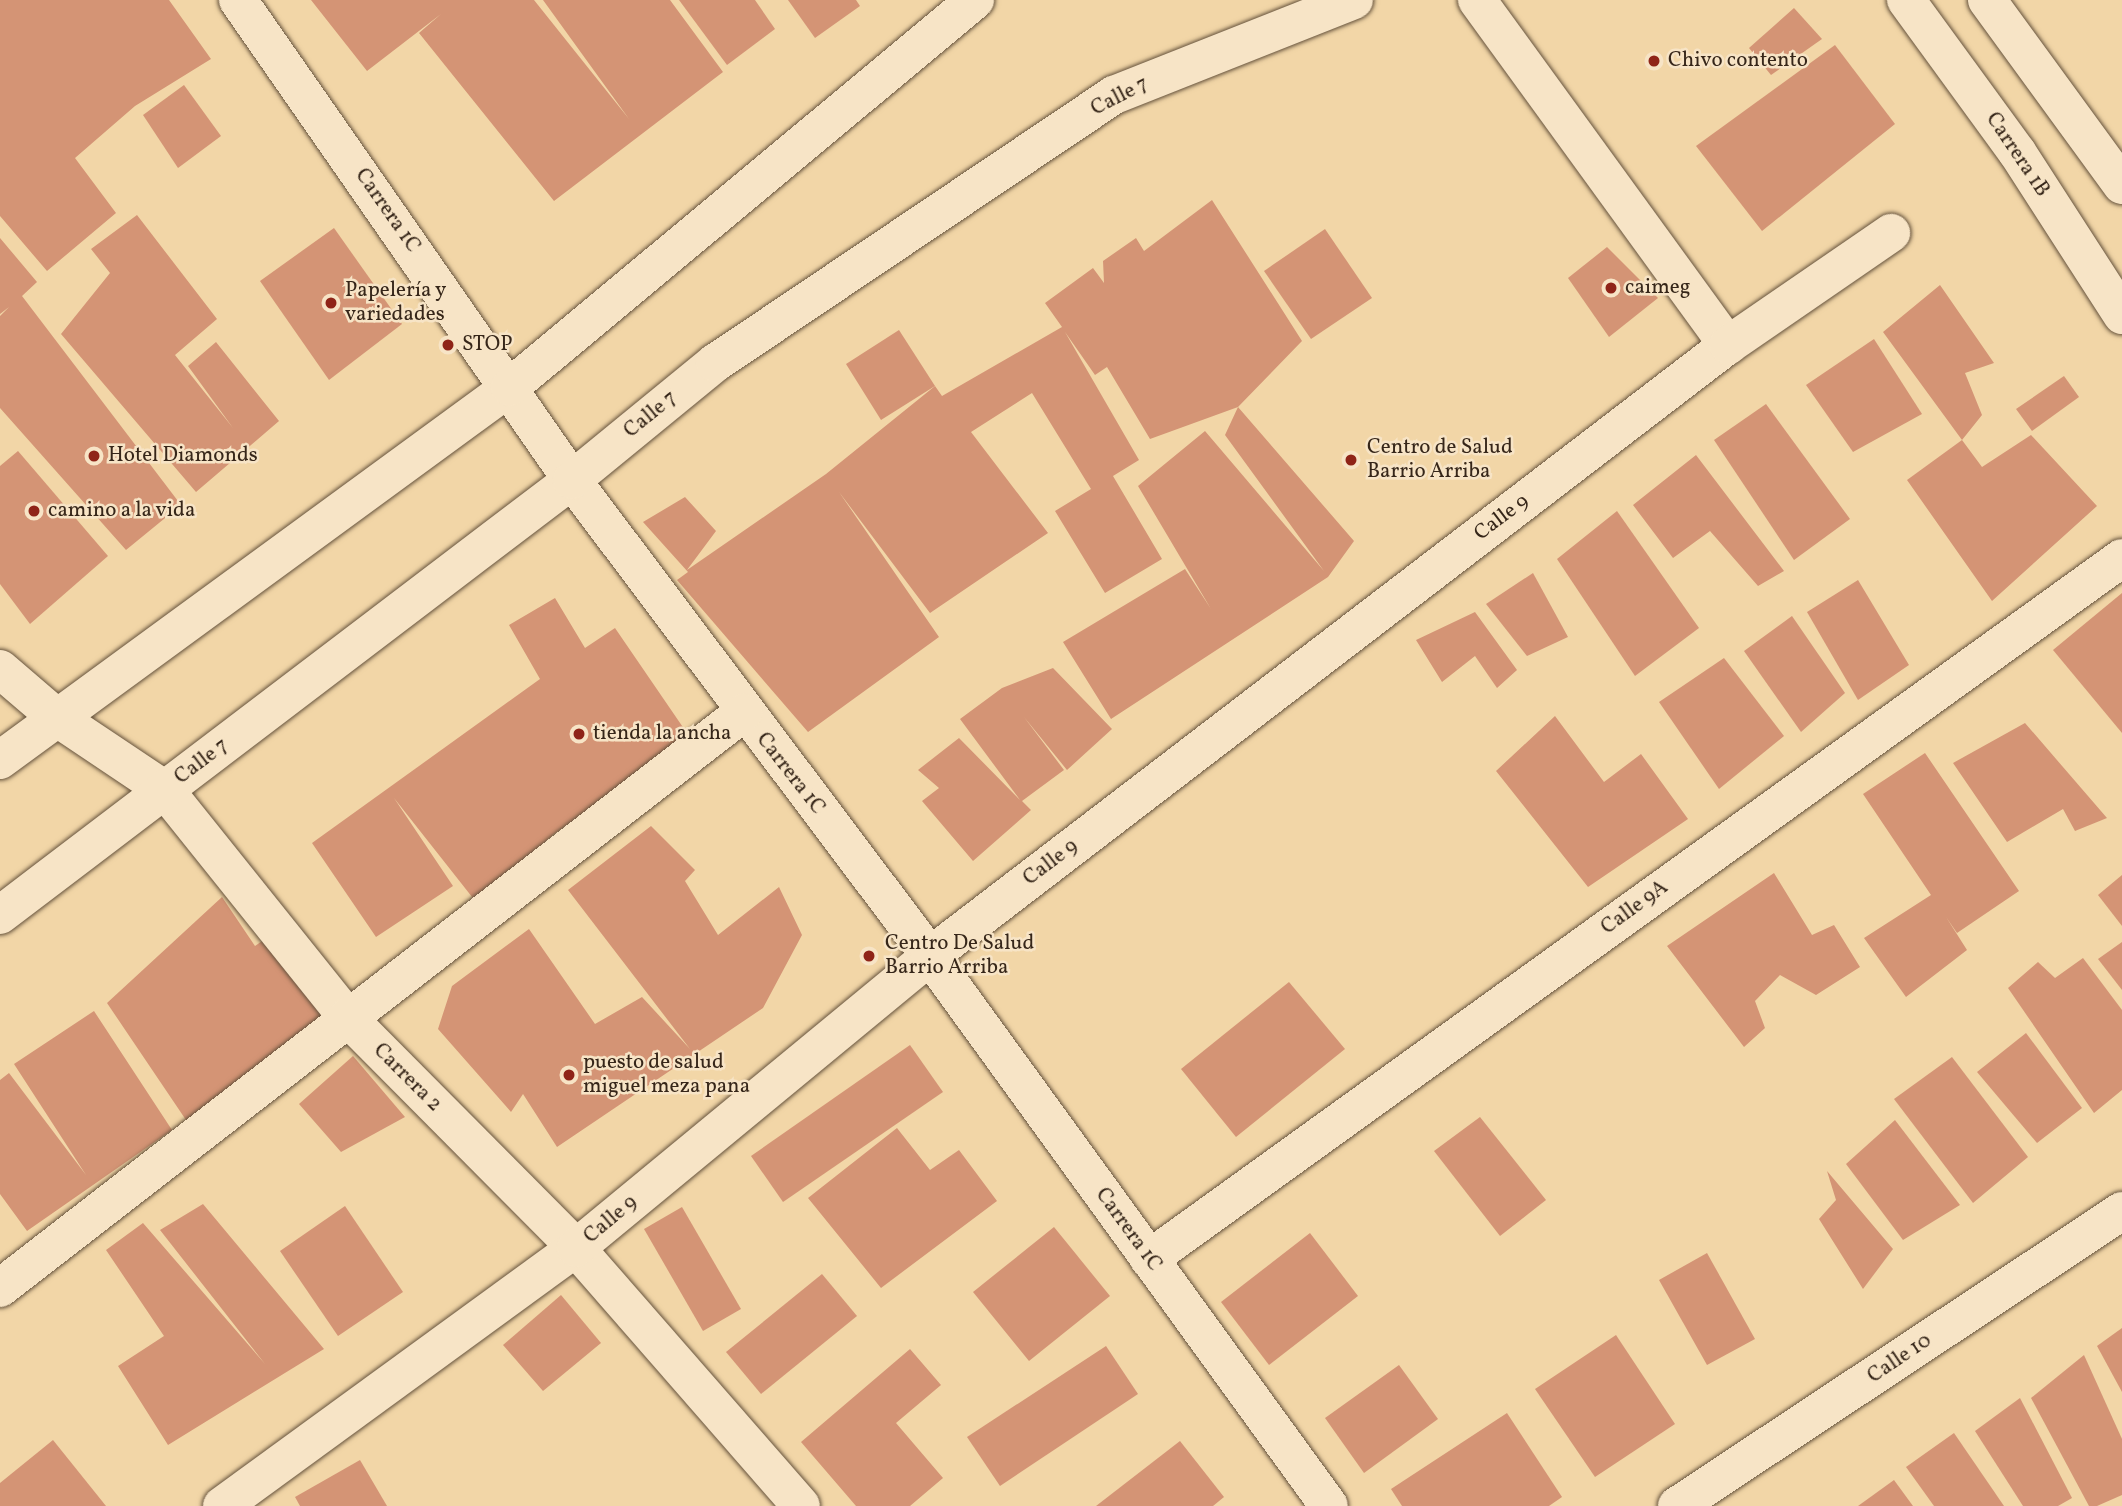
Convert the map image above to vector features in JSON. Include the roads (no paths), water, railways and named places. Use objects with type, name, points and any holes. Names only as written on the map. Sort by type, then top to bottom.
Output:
[{"type":"street","name":"Carrera 1C","points":[[238,0],[510,387],[572,480],[743,713],[930,956],[1329,1506]]},
{"type":"street","points":[[0,760],[510,387],[975,0]]},
{"type":"street","name":"Calle 7","points":[[0,915],[572,480],[715,363],[1114,95],[1354,0]]},
{"type":"street","points":[[1477,0],[1728,345]]},
{"type":"street","points":[[1987,0],[2122,185]]},
{"type":"street","name":"Carrera 1B","points":[[1906,3],[2017,152],[2122,315]]},
{"type":"street","name":"Calle 9","points":[[222,1506],[576,1248],[930,956],[1728,345],[1891,233]]},
{"type":"street","name":"Calle 9A","points":[[1149,1259],[2122,558]]},
{"type":"street","name":"Carrera 2","points":[[0,669],[56,718],[165,790],[347,1017],[576,1248],[801,1506]]},
{"type":"street","points":[[0,1288],[743,713]]},
{"type":"street","name":"Calle 10","points":[[1677,1506],[2122,1211]]},
{"type":"place","name":"Chivo contento","points":[[1654,61]]},
{"type":"place","name":"caimeg","points":[[1611,288]]},
{"type":"place","name":"Papelería y variedades","points":[[331,303]]},
{"type":"place","name":"STOP","points":[[448,345]]},
{"type":"place","name":"Hotel Diamonds","points":[[94,456]]},
{"type":"place","name":"Centro de Salud Barrio Arriba","points":[[1351,460]]},
{"type":"place","name":"camino a la vida","points":[[34,511]]},
{"type":"place","name":"tienda la ancha","points":[[579,734]]},
{"type":"place","name":"Centro De Salud Barrio Arriba","points":[[869,956]]},
{"type":"place","name":"puesto de salud miguel meza pana","points":[[569,1075]]}]
